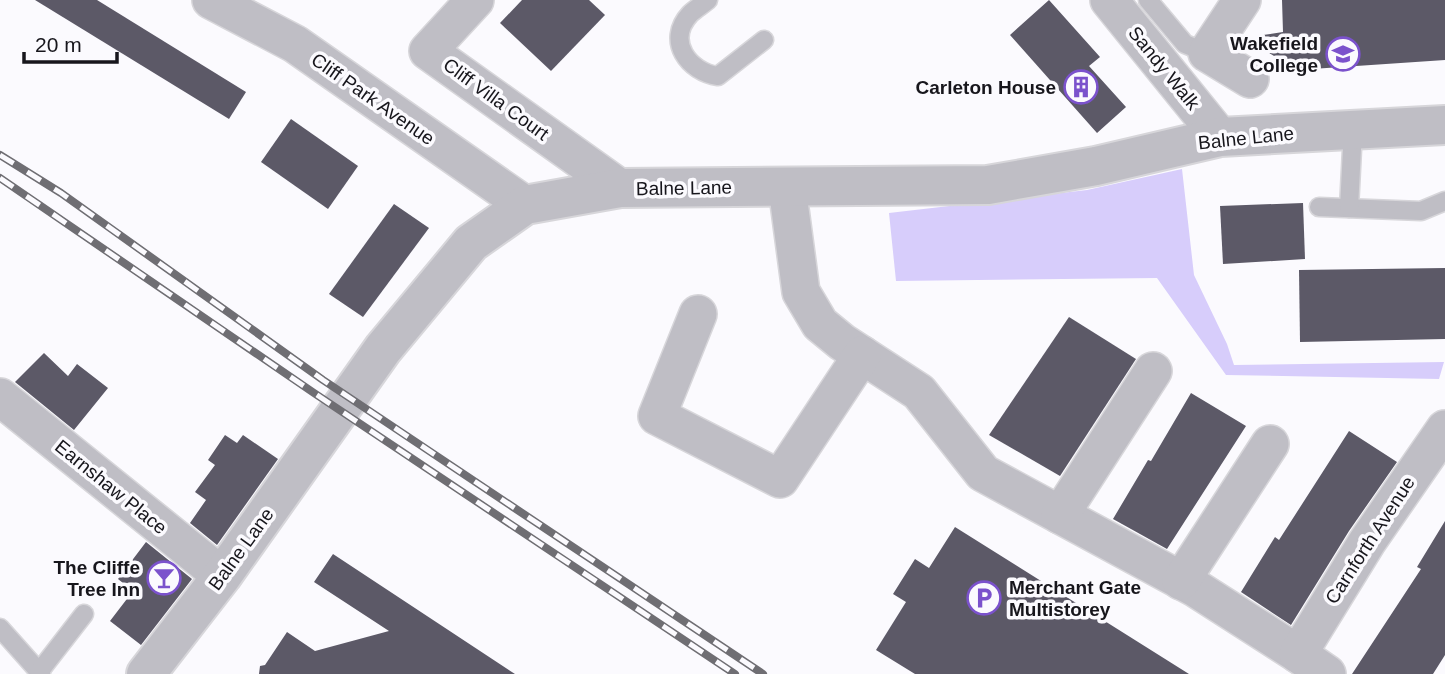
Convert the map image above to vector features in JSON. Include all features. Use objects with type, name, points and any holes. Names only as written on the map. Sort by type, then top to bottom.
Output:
[{"type":"street","name":"Cliff Villa Court","points":[[475,0],[428,51],[620,188]]},
{"type":"street","name":"Sandy Walk","points":[[1109,0],[1220,137]]},
{"type":"street","points":[[1242,0],[1207,53],[1250,79]]},
{"type":"street","name":"Cliff Park Avenue","points":[[214,1],[295,44],[525,205]]},
{"type":"street","name":"Balne Lane","points":[[146,674],[222,576],[383,349],[471,243],[525,205],[620,188],[988,185],[1096,166],[1220,137],[1445,125]]},
{"type":"street","name":"Carnforth Avenue","points":[[787,187],[801,292],[821,324],[842,342],[919,392],[983,473],[1181,581],[1312,664],[1367,542],[1445,429]]},
{"type":"street","points":[[698,314],[657,415],[780,479],[862,355]]},
{"type":"street","points":[[1060,515],[1153,371]]},
{"type":"street","name":"Earnshaw Place","points":[[0,397],[222,576]]},
{"type":"street","points":[[1181,581],[1270,444]]},
{"type":"lane","points":[[708,0],[689,15],[679,40],[683,53],[693,67],[704,74],[718,76],[764,40]]},
{"type":"lane","points":[[1148,0],[1185,44],[1207,53]]},
{"type":"lane","points":[[1349,208],[1353,130]]},
{"type":"lane","points":[[1318,207],[1421,211],[1445,201]]},
{"type":"lane","points":[[0,628],[40,673],[84,614]]},
{"type":"shaded area","points":[[1182,169],[1194,275],[1227,344],[1234,365],[1444,362],[1439,379],[1226,375],[1157,278],[896,281],[889,213],[1087,190]]},
{"type":"building","points":[[35,0],[97,0],[246,92],[229,119]]},
{"type":"building","points":[[522,0],[589,0],[605,15],[551,71],[500,23]]},
{"type":"building","name":"Carleton House","points":[[1049,0],[1100,57],[1089,66],[1126,107],[1097,133],[1010,35]]},
{"type":"building","points":[[1282,0],[1445,0],[1445,60],[1297,70],[1269,53],[1263,35],[1283,32]]},
{"type":"building","points":[[291,119],[358,166],[328,209],[261,162]]},
{"type":"building","points":[[1303,203],[1305,259],[1223,264],[1220,206]]},
{"type":"building","points":[[394,204],[429,228],[363,317],[329,294]]},
{"type":"building","points":[[1445,268],[1445,339],[1300,342],[1299,270]]},
{"type":"building","points":[[1069,317],[1136,359],[1060,476],[989,435]]},
{"type":"building","points":[[44,353],[68,376],[77,364],[108,388],[74,430],[15,382]]},
{"type":"building","points":[[1191,393],[1246,426],[1167,549],[1113,519]]},
{"type":"building","points":[[1349,431],[1397,462],[1349,531],[1291,625],[1241,592],[1275,537],[1279,540]]},
{"type":"building","points":[[225,435],[237,443],[243,435],[278,459],[217,545],[190,523],[206,500],[195,492],[215,465],[208,460]]},
{"type":"building","points":[[1445,521],[1445,655],[1433,674],[1352,674],[1421,569],[1417,567]]},
{"type":"building","name":"Merchant Gate Multistorey","points":[[955,527],[1189,674],[915,674],[876,650],[906,602],[893,594],[915,559],[929,568]]},
{"type":"building","points":[[146,542],[192,579],[141,645],[110,621],[133,591],[118,579]]},
{"type":"building","points":[[333,554],[515,674],[259,674],[260,666],[265,665],[287,632],[315,651],[389,631],[314,582]]},
{"type":"railway","points":[[0,155],[61,193],[323,380],[763,674]]},
{"type":"railway","points":[[0,178],[314,393],[735,674]]},
{"type":"place","name":"Wakefield College","points":[[1343,54]]},
{"type":"place","name":"Carleton House","points":[[1081,87]]},
{"type":"place","name":"The Cliffe Tree Inn","points":[[164,578]]},
{"type":"place","name":"Merchant Gate Multistorey","points":[[984,598]]}]
